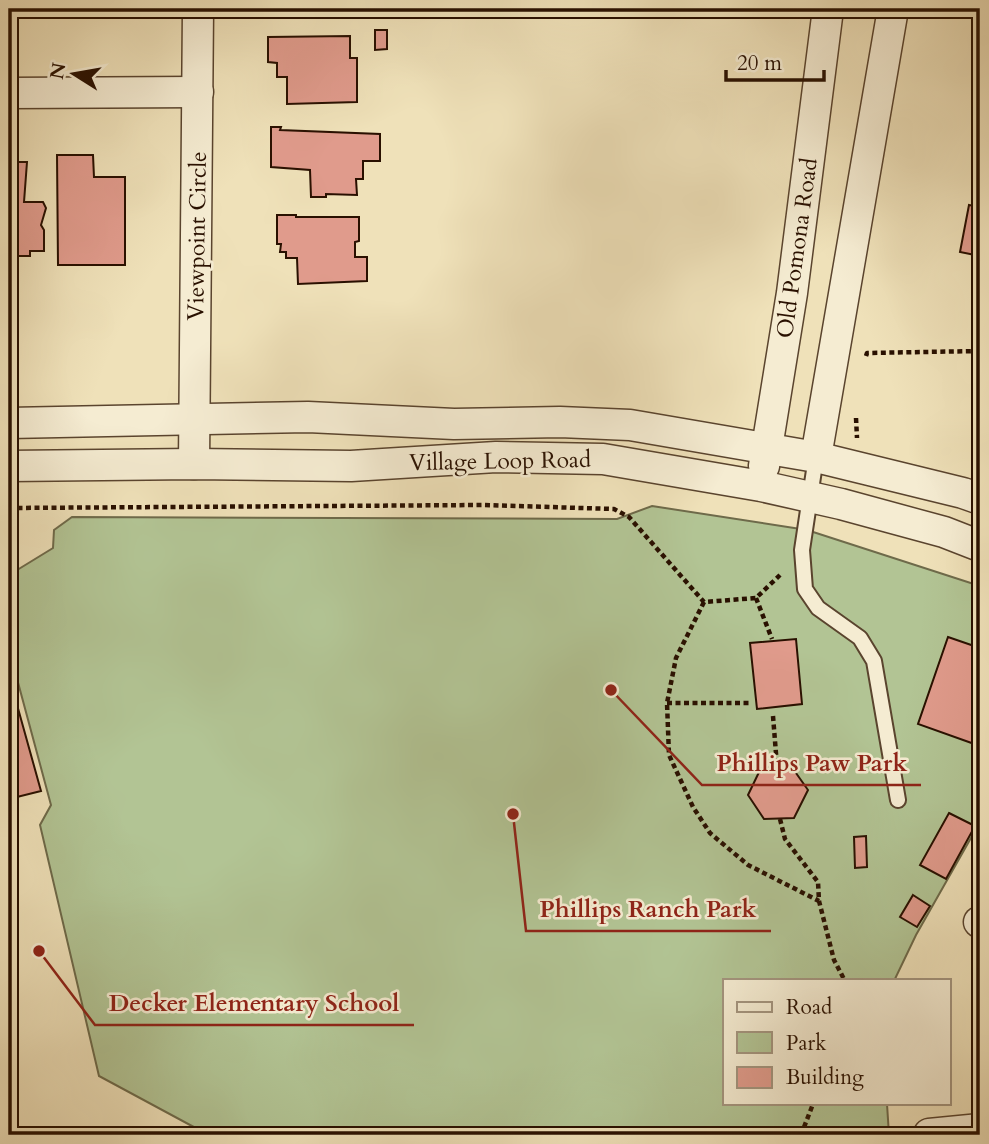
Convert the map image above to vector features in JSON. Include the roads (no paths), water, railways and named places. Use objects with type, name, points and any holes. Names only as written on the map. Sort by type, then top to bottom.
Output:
[{"type":"street","name":"Viewpoint Circle","points":[[194,464],[198,9]]},
{"type":"street","name":"Old Pomona Road","points":[[761,486],[794,279],[828,9]]},
{"type":"street","points":[[816,457],[894,9]]},
{"type":"street","points":[[9,93],[198,92]]},
{"type":"street","name":"Village Loop Road","points":[[9,424],[309,417],[454,424],[560,422],[630,425],[850,464],[980,499]]},
{"type":"street","name":"Village Loop Road","points":[[9,466],[351,466],[496,457],[603,459],[810,496],[944,532],[980,546]]},
{"type":"street","points":[[929,1134],[980,1129]]},
{"type":"lane","points":[[816,457],[802,550],[805,589],[818,608],[860,638],[874,661],[898,800]]},
{"type":"place","name":"Phillips Paw Park","points":[[611,690]]},
{"type":"place","name":"Phillips Ranch Park","points":[[513,814]]},
{"type":"place","name":"Decker Elementary School","points":[[39,951]]}]
